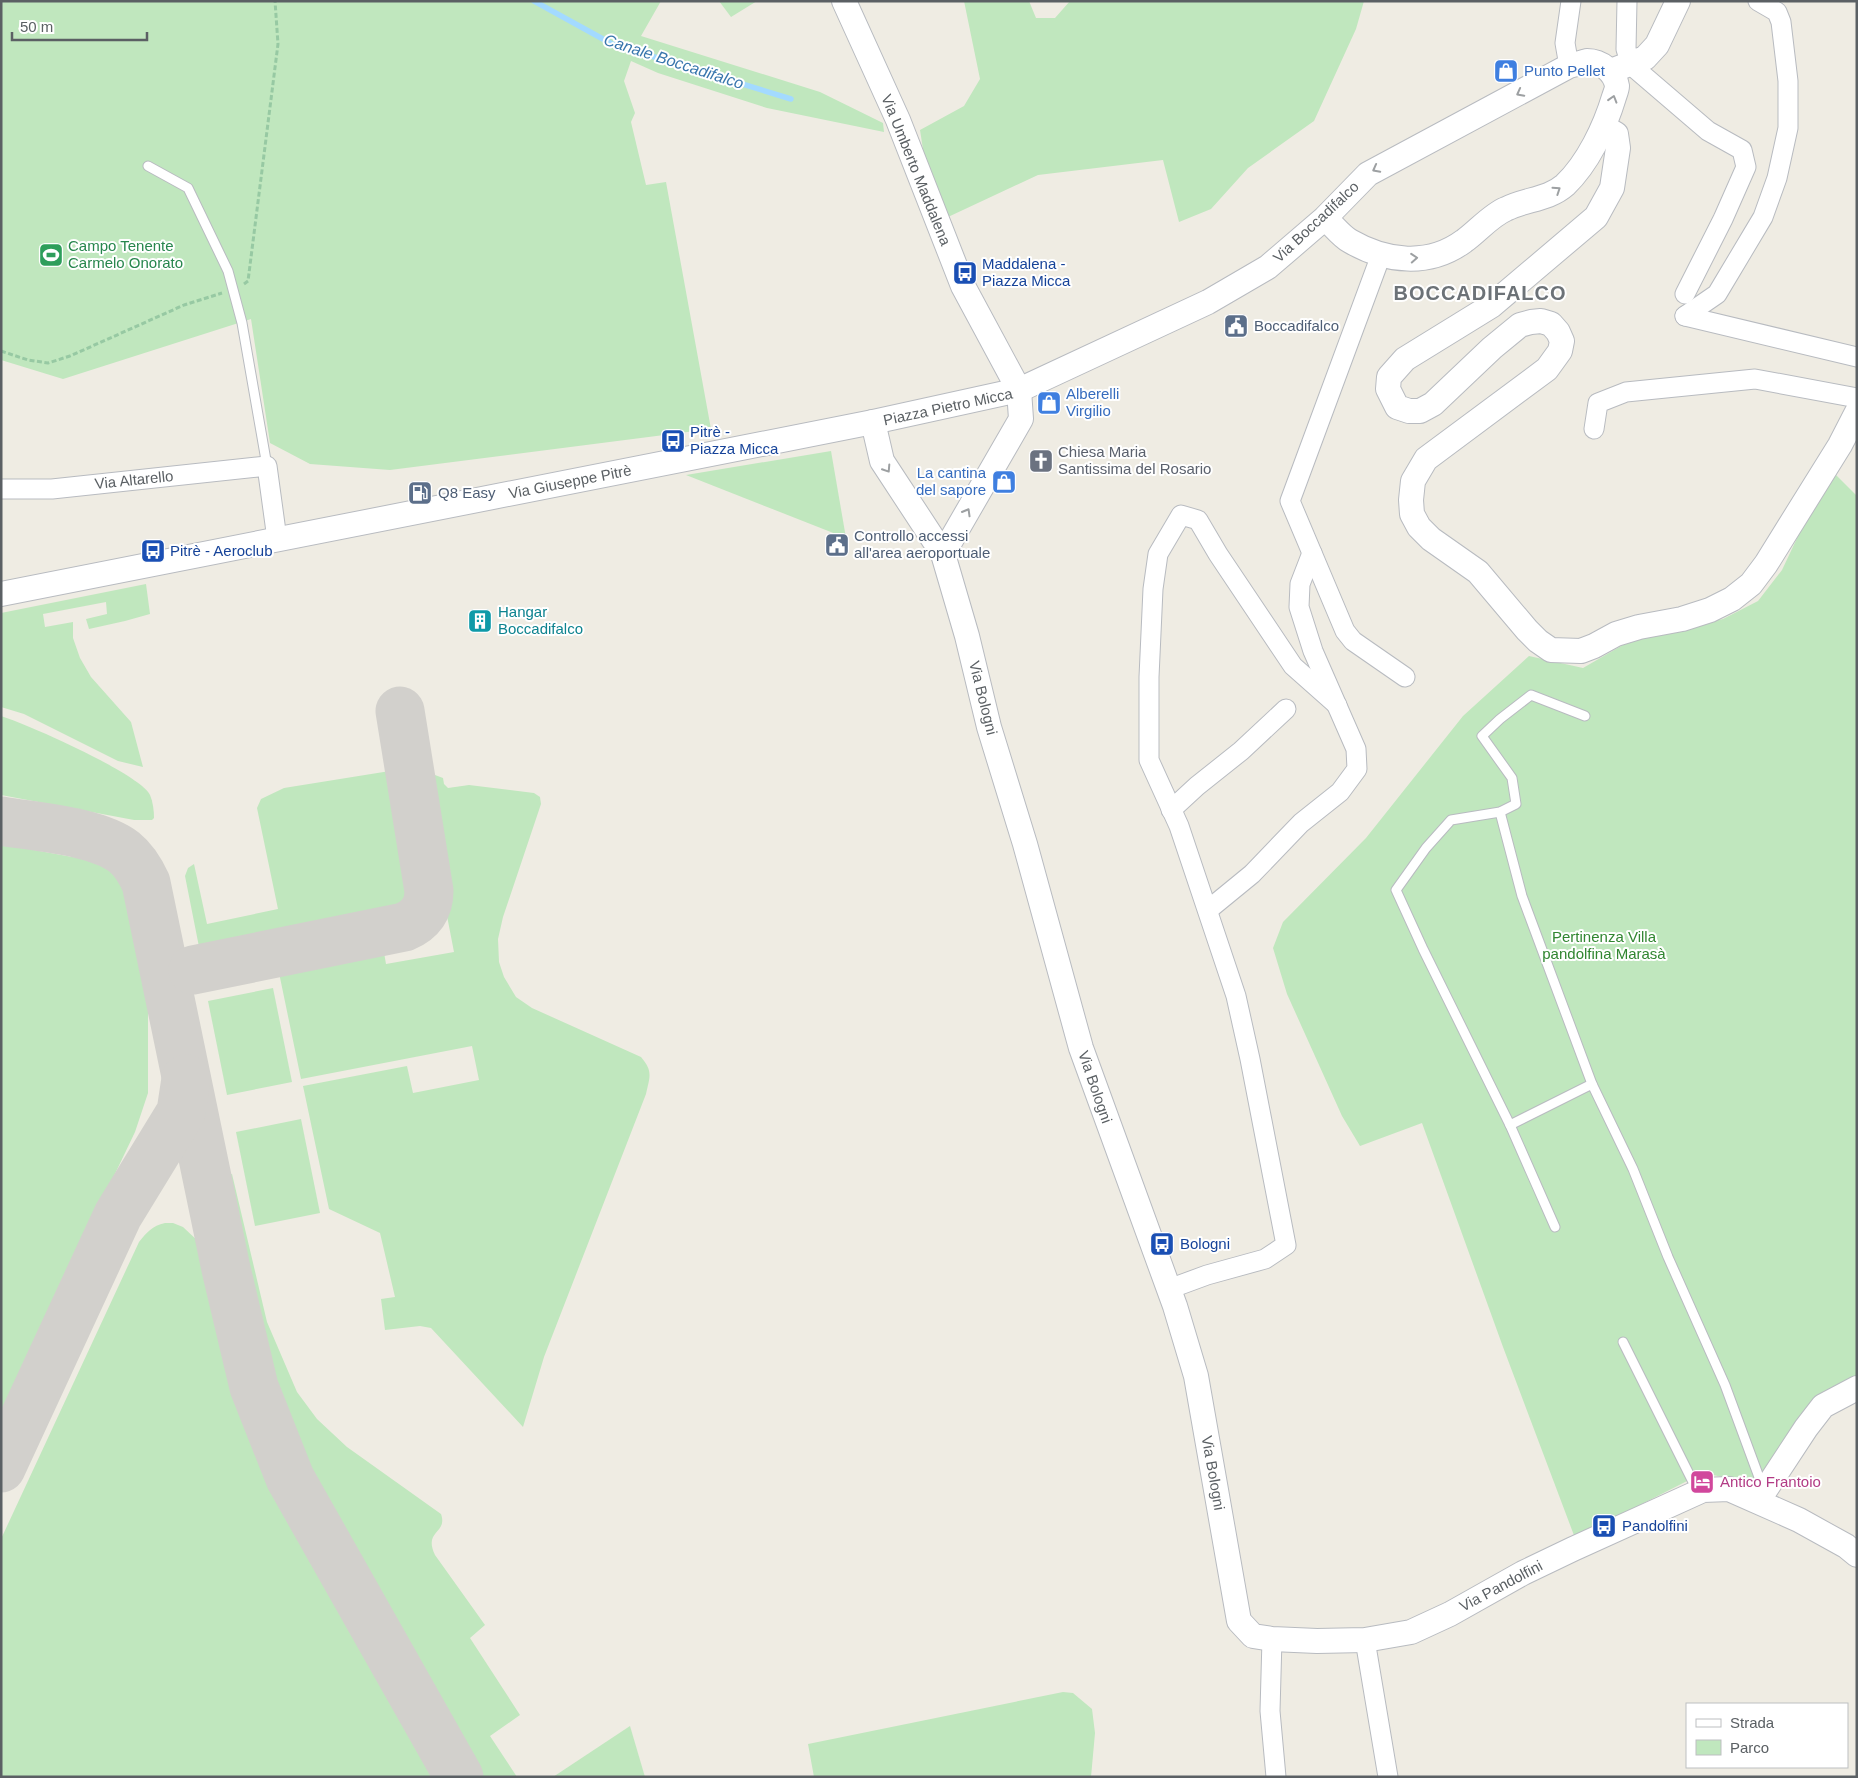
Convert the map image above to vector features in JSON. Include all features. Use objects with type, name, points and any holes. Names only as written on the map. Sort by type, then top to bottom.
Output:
[{"type":"street","name":"Via Umberto Maddalena","points":[[844,1],[898,120],[963,286],[1019,390]]},
{"type":"street","points":[[1569,66],[1565,43],[1571,1]]},
{"type":"street","points":[[1325,218],[1348,240],[1381,255],[1411,260],[1437,255],[1462,243],[1505,209],[1550,195],[1563,186],[1577,173],[1604,127],[1626,49],[1627,1]]},
{"type":"street","points":[[1621,68],[1645,58],[1656,45],[1678,1]]},
{"type":"street","points":[[1758,1],[1777,12],[1781,22],[1788,81],[1788,128],[1777,178],[1763,217],[1716,294],[1685,316],[1857,357]]},
{"type":"street","name":"Via Boccadifalco","points":[[1019,390],[1208,302],[1268,267],[1325,218],[1368,174],[1569,66],[1587,61],[1621,68]]},
{"type":"street","points":[[1621,68],[1708,131],[1742,150],[1746,167],[1686,294]]},
{"type":"street","points":[[1604,127],[1616,134],[1618,148],[1612,188],[1596,217],[1491,306],[1405,359],[1389,377],[1388,389],[1397,407],[1409,411],[1420,411],[1433,404],[1492,348],[1520,326],[1541,321],[1550,324],[1558,332],[1562,340],[1560,351],[1547,369],[1426,459],[1413,481],[1411,500],[1412,514],[1419,527],[1431,539],[1478,572],[1538,641],[1551,650],[1580,651],[1616,634],[1639,627],[1682,619],[1710,610],[1732,599],[1751,584],[1766,564],[1840,446],[1857,412]]},
{"type":"street","points":[[1381,255],[1290,501],[1345,631],[1353,641],[1405,677]]},
{"type":"street","points":[[1594,429],[1598,404],[1626,392],[1755,379],[1857,398]]},
{"type":"street","name":"Piazza Pietro Micca","points":[[1019,390],[1021,419],[943,554],[882,461],[873,422],[1019,390]]},
{"type":"street","name":"Via Giuseppe Pitrè","points":[[1,594],[873,422]]},
{"type":"street","points":[[267,466],[278,540]]},
{"type":"street","name":"Via Altarello","points":[[1,488],[52,488],[267,466]]},
{"type":"street","points":[[1169,1289],[1207,1275],[1265,1259],[1286,1245],[1236,996],[1179,826],[1149,760],[1149,677],[1153,589],[1158,554],[1181,515],[1198,520],[1218,554],[1293,666],[1337,705]]},
{"type":"street","points":[[1208,910],[1252,874],[1301,823],[1340,792],[1357,769],[1356,749],[1313,651],[1299,607],[1300,584],[1312,553]]},
{"type":"street","name":"Via Bologni","points":[[943,554],[967,636],[989,727],[1025,844],[1081,1048],[1169,1289],[1196,1376],[1240,1620]]},
{"type":"street","points":[[1172,810],[1197,786],[1241,751],[1286,709]]},
{"type":"street","points":[[1761,1497],[1806,1428],[1823,1406],[1857,1388]]},
{"type":"street","name":"Via Pandolfini","points":[[1240,1620],[1253,1636],[1272,1639],[1317,1641],[1365,1640],[1411,1632],[1450,1614],[1573,1549],[1703,1490],[1729,1489],[1761,1497],[1846,1546],[1857,1555]]},
{"type":"street","points":[[1272,1639],[1270,1711],[1276,1777]]},
{"type":"street","points":[[1365,1640],[1388,1777]]},
{"type":"lane","points":[[148,166],[188,188],[228,271],[242,322],[267,466]]},
{"type":"lane","points":[[1555,1227],[1510,1125],[1396,890],[1426,848],[1451,820],[1500,812],[1516,804],[1512,778],[1482,736],[1500,719],[1531,695],[1585,716]]},
{"type":"lane","points":[[1500,812],[1522,896],[1592,1084],[1632,1170],[1725,1385],[1761,1497]]},
{"type":"lane","points":[[1510,1125],[1592,1084]]},
{"type":"lane","points":[[1624,1342],[1698,1492]]},
{"type":"path","points":[[1,351],[28,360],[48,363],[70,356],[184,305],[233,289],[248,281],[278,44],[275,1]]},
{"type":"green space","points":[[1,1],[661,1],[641,36],[820,92],[883,123],[884,132],[767,108],[658,73],[631,61],[624,81],[635,113],[631,122],[646,185],[666,182],[711,429],[390,470],[310,464],[270,443],[251,319],[63,379],[1,360]]},
{"type":"green space","points":[[719,1],[757,1],[731,17]]},
{"type":"green space","points":[[964,1],[1029,1],[1036,18],[1055,18],[1070,1],[1364,1],[1356,29],[1314,121],[1248,168],[1211,209],[1179,222],[1163,160],[1038,175],[948,217],[925,162],[920,130],[964,106],[980,79]]},
{"type":"green space","points":[[831,451],[846,538],[686,475]]},
{"type":"green space","name":"Pertinenza Villa pandolfina Marasà","points":[[1834,473],[1856,495],[1857,503],[1857,1379],[1766,1476],[1747,1482],[1713,1475],[1691,1479],[1575,1538],[1422,1123],[1360,1146],[1342,1116],[1287,994],[1273,948],[1283,922],[1366,838],[1463,716],[1529,656],[1583,668],[1628,642],[1723,619],[1758,601],[1782,570],[1799,534]]},
{"type":"green space","points":[[146,584],[150,614],[89,629],[86,619],[107,614],[106,602],[43,614],[45,627],[73,622],[73,638],[80,658],[91,677],[131,722],[143,767],[118,761],[24,714],[1,707],[1,613]]},
{"type":"green space","points":[[1,716],[57,739],[126,775],[142,786],[150,795],[154,818],[152,820],[134,820],[1,795]]},
{"type":"green space","points":[[432,769],[435,775],[443,778],[444,784],[448,788],[469,785],[534,793],[540,797],[541,804],[503,917],[498,939],[499,962],[504,977],[516,997],[532,1008],[641,1057],[650,1074],[646,1094],[544,1357],[523,1427],[431,1328],[420,1326],[385,1330],[381,1299],[395,1297],[380,1233],[329,1209],[303,1086],[407,1066],[413,1093],[479,1080],[472,1046],[301,1079],[277,963],[382,941],[386,964],[454,952],[421,782],[422,771]]},
{"type":"green space","points":[[396,770],[404,775],[409,784],[425,884],[420,902],[412,914],[381,925],[202,962],[185,876],[188,868],[194,864],[207,924],[278,909],[257,808],[261,799],[284,788]]},
{"type":"green space","points":[[1,844],[100,862],[117,875],[133,901],[148,966],[148,1093],[135,1132],[1,1412]]},
{"type":"green space","points":[[273,988],[292,1082],[227,1095],[208,1001]]},
{"type":"green space","points":[[301,1119],[320,1213],[255,1226],[236,1132]]},
{"type":"green space","points":[[232,1174],[267,1322],[297,1392],[317,1419],[347,1447],[441,1514],[441,1525],[433,1536],[432,1541],[435,1555],[485,1625],[470,1638],[520,1715],[490,1736],[517,1777],[478,1777],[281,1438],[265,1393],[246,1312],[222,1177]]},
{"type":"green space","points":[[165,1223],[173,1223],[183,1227],[199,1242],[228,1367],[251,1434],[313,1557],[434,1777],[1,1777],[1,1539],[139,1242],[150,1230]]},
{"type":"green space","points":[[1063,1692],[1073,1693],[1092,1709],[1095,1733],[1091,1777],[814,1777],[808,1744]]},
{"type":"green space","points":[[630,1726],[645,1777],[553,1777]]},
{"type":"waterway","name":"Canale Boccadifalco","points":[[534,1],[612,44],[791,99]]},
{"type":"taxiway","points":[[193,970],[404,927],[415,921],[423,913],[426,908],[429,891],[400,711]]},
{"type":"taxiway","points":[[1,821],[66,831],[98,839],[128,855],[146,883],[226,1269],[254,1387],[290,1478],[459,1777]]},
{"type":"taxiway","points":[[1,1468],[118,1215],[181,1112],[186,1079]]},
{"type":"place","name":"Punto Pellet","points":[[1506,71]]},
{"type":"place","name":"Campo Tenente Carmelo Onorato","points":[[51,255]]},
{"type":"place","name":"Maddalena - Piazza Micca","points":[[965,273]]},
{"type":"place","name":"Boccadifalco","points":[[1236,326]]},
{"type":"place","name":"Alberelli Virgilio","points":[[1049,403]]},
{"type":"place","name":"Pitrè - Piazza Micca","points":[[673,441]]},
{"type":"place","name":"Chiesa Maria Santissima del Rosario","points":[[1041,461]]},
{"type":"place","name":"La cantina del sapore","points":[[1004,482]]},
{"type":"place","name":"Q8 Easy","points":[[420,493]]},
{"type":"place","name":"Controllo accessi all'area aeroportuale","points":[[837,545]]},
{"type":"place","name":"Pitrè - Aeroclub","points":[[153,551]]},
{"type":"place","name":"Hangar Boccadifalco","points":[[480,621]]},
{"type":"place","name":"Bologni","points":[[1162,1244]]},
{"type":"place","name":"Antico Frantoio","points":[[1702,1482]]},
{"type":"place","name":"Pandolfini","points":[[1604,1526]]},
{"type":"district","name":"BOCCADIFALCO","points":[[1480,293]]}]
